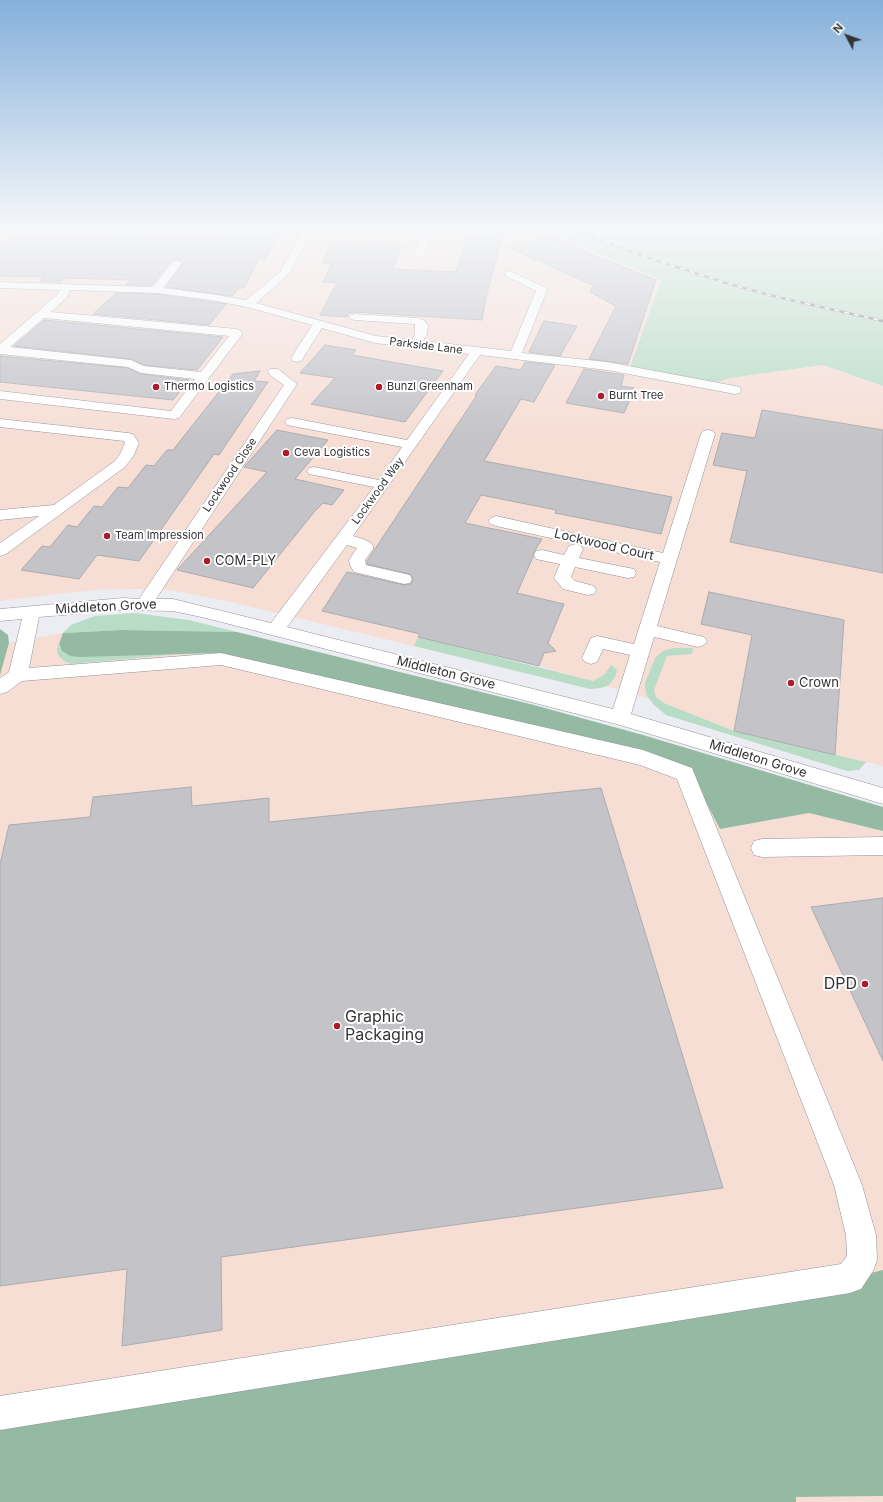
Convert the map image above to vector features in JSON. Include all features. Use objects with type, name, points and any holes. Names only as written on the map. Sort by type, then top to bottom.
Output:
[{"type":"street","points":[[0,350],[60,298]]},
{"type":"street","name":"Parkside Lane","points":[[217,298],[248,304],[375,340],[629,370],[735,390]]},
{"type":"street","points":[[248,304],[255,298]]},
{"type":"street","points":[[515,356],[539,298]]},
{"type":"street","points":[[0,395],[174,415],[237,333],[41,314]]},
{"type":"street","points":[[355,317],[418,321],[422,326],[421,334],[416,344]]},
{"type":"street","points":[[297,358],[318,325]]},
{"type":"street","points":[[0,350],[131,364],[142,369],[204,376]]},
{"type":"street","name":"Lockwood Way","points":[[276,629],[383,485],[476,352]]},
{"type":"street","name":"Lockwood Close","points":[[145,603],[291,384],[274,372]]},
{"type":"street","points":[[292,422],[411,445]]},
{"type":"street","points":[[0,423],[128,437],[132,443],[120,464],[0,551]]},
{"type":"street","points":[[668,559],[708,434]]},
{"type":"street","points":[[314,471],[383,485]]},
{"type":"street","points":[[0,514],[58,509]]},
{"type":"street","name":"Lockwood Court","points":[[496,521],[668,559],[620,718]]},
{"type":"street","points":[[343,539],[357,542],[365,546],[357,563],[360,568],[404,579]]},
{"type":"street","points":[[580,540],[562,576],[564,582],[569,585],[588,590]]},
{"type":"street","points":[[542,554],[628,573]]},
{"type":"street","name":"Middleton Grove","points":[[0,615],[93,605],[145,603],[180,606],[276,629],[620,718],[883,796]]},
{"type":"street","points":[[0,1413],[850,1278],[862,1260],[861,1234],[848,1185],[685,774],[643,758],[221,659],[9,681],[24,643],[32,612]]},
{"type":"street","points":[[647,630],[698,641]]},
{"type":"street","points":[[590,658],[597,642],[640,651]]},
{"type":"street","points":[[762,848],[883,846]]},
{"type":"shaded area","points":[[0,298],[655,298],[629,369],[717,382],[730,378],[823,365],[883,386],[883,766],[734,731],[664,703],[539,666],[418,637],[414,646],[231,602],[171,590],[92,590],[0,601]]},
{"type":"shaded area","points":[[63,633],[57,650],[71,663],[180,654],[217,653],[560,732],[687,766],[720,829],[809,813],[883,831],[883,1270],[850,1278],[0,1413],[0,675],[9,643]]},
{"type":"shaded area","points":[[883,1496],[883,1502],[796,1502],[796,1497]]},
{"type":"green space","points":[[655,298],[883,298],[883,386],[823,365],[730,378],[717,382],[675,378],[629,370]]},
{"type":"green space","points":[[135,613],[189,620],[237,632],[122,630],[63,633],[71,625],[95,616]]},
{"type":"green space","points":[[0,629],[8,635],[9,643],[0,675]]},
{"type":"green space","points":[[122,630],[237,632],[534,705],[643,735],[883,807],[883,831],[809,813],[720,829],[687,766],[560,732],[217,653],[81,657],[70,656],[62,651],[59,644],[63,633]]},
{"type":"green space","points":[[418,637],[593,681],[604,675],[611,665],[617,670],[615,677],[609,685],[601,688],[590,689],[414,646]]},
{"type":"green space","points":[[58,644],[62,651],[70,656],[180,654],[71,664],[64,661],[58,655]]},
{"type":"green space","points":[[673,648],[693,648],[692,654],[667,656],[654,690],[656,697],[664,703],[734,731],[866,762],[859,770],[847,771],[666,715],[654,705],[646,695],[645,683],[655,658],[663,651]]},
{"type":"green space","points":[[883,1270],[883,1496],[796,1497],[796,1502],[0,1502],[0,1413],[850,1278]]},
{"type":"building","points":[[110,298],[185,298],[226,304],[209,325],[93,314]]},
{"type":"building","points":[[329,298],[486,298],[482,320],[355,312],[348,313],[347,317],[320,315]]},
{"type":"building","points":[[601,298],[650,298],[628,364],[589,359],[616,306]]},
{"type":"building","points":[[44,320],[223,337],[197,370],[144,365],[131,359],[14,346]]},
{"type":"building","points":[[544,321],[577,326],[560,356],[529,352]]},
{"type":"building","name":"Bunzl Greenham","points":[[325,345],[356,350],[352,355],[443,371],[405,422],[311,404],[335,378],[300,373]]},
{"type":"building","points":[[0,356],[128,368],[141,374],[189,380],[173,400],[0,382]]},
{"type":"building","points":[[525,362],[555,365],[534,402],[521,399],[484,461],[672,497],[661,534],[555,513],[556,510],[481,495],[465,523],[542,539],[533,554],[517,593],[564,604],[548,643],[556,651],[544,653],[539,666],[418,637],[420,634],[322,611],[347,572],[404,585],[411,584],[413,578],[410,574],[367,564],[367,561],[477,395],[475,395],[496,366],[521,370]]},
{"type":"building","name":"Burnt Tree","points":[[584,369],[624,375],[621,386],[635,388],[624,413],[566,403]]},
{"type":"building","points":[[260,371],[254,381],[268,382],[219,455],[214,454],[139,561],[97,555],[79,579],[21,570],[42,546],[50,547],[68,525],[77,527],[94,506],[102,507],[118,487],[128,488],[146,465],[154,466],[167,450],[173,450],[233,374]]},
{"type":"building","points":[[762,410],[883,430],[883,573],[730,542],[747,471],[713,465],[722,433],[755,438]]},
{"type":"building","points":[[277,430],[328,440],[295,479],[344,490],[332,505],[323,503],[315,511],[253,588],[177,570],[267,472],[244,467]]},
{"type":"building","name":"Crown","points":[[709,592],[844,620],[835,755],[734,731],[752,635],[701,624]]},
{"type":"building","name":"Graphic Packaging","points":[[191,787],[192,806],[269,798],[269,822],[601,788],[723,1188],[221,1257],[222,1330],[122,1346],[127,1269],[0,1286],[0,864],[9,825],[90,817],[93,797]]},
{"type":"building","name":"DPD","points":[[883,898],[883,1061],[811,907]]},
{"type":"railway","points":[[782,298],[883,321]]},
{"type":"place","name":"Thermo Logistics","points":[[156,387]]},
{"type":"place","name":"Bunzl Greenham","points":[[379,387]]},
{"type":"place","name":"Burnt Tree","points":[[601,396]]},
{"type":"place","name":"Ceva Logistics","points":[[286,453]]},
{"type":"place","name":"Team Impression","points":[[107,536]]},
{"type":"place","name":"COM-PLY","points":[[207,561]]},
{"type":"place","name":"Crown","points":[[791,683]]},
{"type":"place","name":"DPD","points":[[865,984]]},
{"type":"place","name":"Graphic Packaging","points":[[337,1026]]}]
